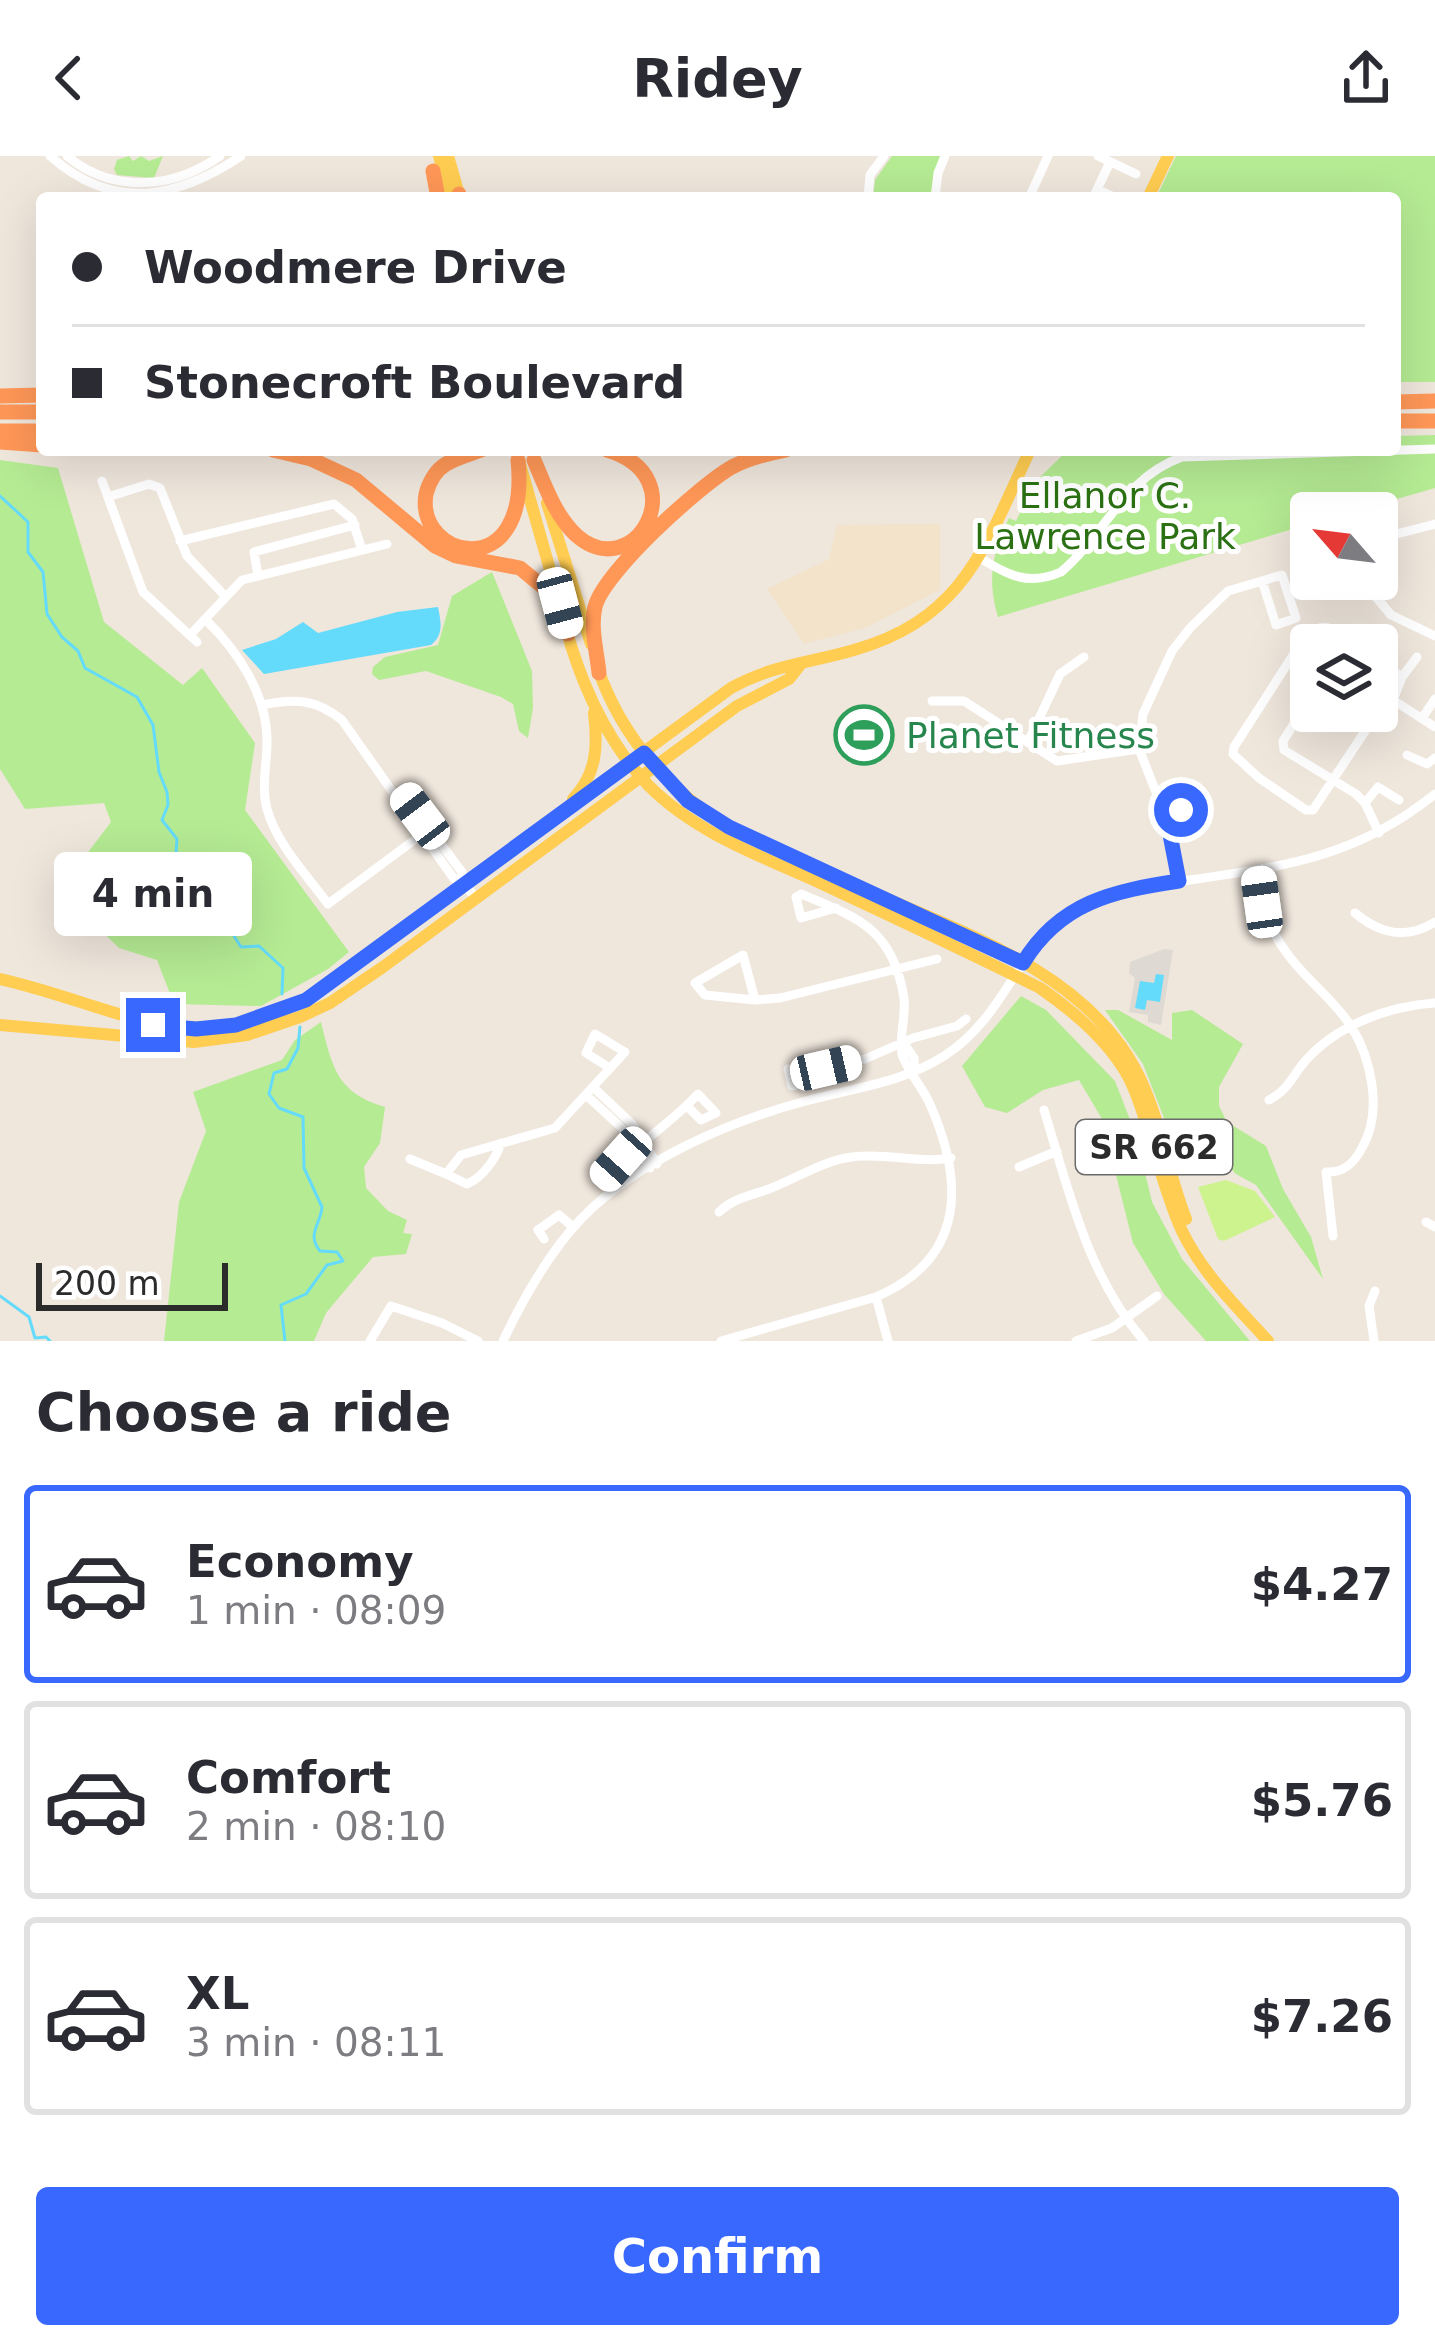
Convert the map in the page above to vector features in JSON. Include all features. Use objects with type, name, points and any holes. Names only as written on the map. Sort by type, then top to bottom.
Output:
[{"type":"highway","points":[[433,161],[439,192]]},
{"type":"highway","points":[[0,396],[36,395]]},
{"type":"highway","points":[[1401,402],[1435,401]]},
{"type":"highway","points":[[0,412],[36,412]]},
{"type":"highway","points":[[1401,422],[1435,421]]},
{"type":"highway","points":[[0,431],[36,430]]},
{"type":"highway","points":[[0,442],[36,445]]},
{"type":"highway","points":[[302,456],[356,480],[435,546],[456,556],[520,568],[548,591],[568,634]]},
{"type":"highway","points":[[466,456],[445,464],[427,488],[425,503],[432,529],[463,548],[495,542],[512,524],[525,456]]},
{"type":"highway","points":[[526,456],[567,525],[589,544],[616,548],[642,532],[651,518],[653,490],[640,468],[618,456]]},
{"type":"highway","points":[[599,673],[594,613],[611,580],[716,477],[761,456]]},
{"type":"main road","points":[[448,156],[456,192]]},
{"type":"main road","points":[[1151,192],[1168,156]]},
{"type":"main road","points":[[433,161],[454,192]]},
{"type":"main road","name":"SR 662","points":[[525,456],[568,634],[593,706],[630,764],[679,811],[716,835],[1020,969],[1067,1007],[1133,1084],[1164,1184],[1190,1245],[1213,1280],[1268,1341]]},
{"type":"main road","name":"SR 662","points":[[525,456],[599,673],[626,728],[655,767],[688,801],[718,820],[1020,969],[1089,1009],[1126,1053],[1151,1105],[1196,1240],[1222,1279],[1278,1341]]},
{"type":"main road","points":[[0,979],[153,1025],[196,1029],[236,1025],[292,1007],[322,990],[463,882],[742,682],[785,664],[870,646],[913,626],[950,598],[980,558],[1027,456]]},
{"type":"main road","points":[[0,1025],[194,1042],[265,1031],[330,1003],[749,698],[788,679],[800,664]]},
{"type":"main road","points":[[556,817],[590,776],[597,747],[593,706]]},
{"type":"main road","points":[[626,728],[641,739],[674,731]]},
{"type":"main road","points":[[688,743],[675,760],[675,775],[718,820]]},
{"type":"street","points":[[50,156],[87,181],[127,192]]},
{"type":"street","points":[[68,156],[106,178],[140,183],[181,177],[220,156]]},
{"type":"street","points":[[156,192],[188,186],[241,156]]},
{"type":"street","points":[[869,192],[870,175],[884,156]]},
{"type":"street","points":[[936,192],[945,156]]},
{"type":"street","points":[[1032,192],[1048,156]]},
{"type":"street","points":[[1098,156],[1136,175]]},
{"type":"street","points":[[1096,192],[1110,162]]},
{"type":"street","points":[[1401,450],[1435,449]]},
{"type":"street","points":[[980,558],[1022,580],[1061,572],[1149,471],[1182,457],[1214,456]]},
{"type":"street","points":[[102,481],[141,588],[194,639],[205,619],[242,580],[387,544]]},
{"type":"street","points":[[108,497],[155,485],[160,488],[180,542],[201,574],[225,596]]},
{"type":"street","points":[[180,542],[327,504],[339,506],[355,525],[362,550]]},
{"type":"street","points":[[1398,534],[1435,524]]},
{"type":"street","points":[[258,576],[254,552],[355,525]]},
{"type":"street","points":[[1179,881],[1167,819],[1139,749],[1143,714],[1172,651],[1228,592],[1262,581],[1282,575],[1296,618],[1276,625],[1262,581]]},
{"type":"street","points":[[1378,600],[1391,615],[1435,636]]},
{"type":"street","points":[[205,619],[228,646],[262,705],[269,816],[328,904],[422,835]]},
{"type":"street","points":[[1028,742],[1060,674],[1084,657]]},
{"type":"street","points":[[1398,687],[1417,657]]},
{"type":"street","points":[[1290,663],[1234,747],[1234,754],[1259,778],[1313,810],[1363,732]]},
{"type":"street","points":[[1398,674],[1402,677]]},
{"type":"street","points":[[262,705],[298,699],[343,720],[435,835],[476,899]]},
{"type":"street","points":[[1422,718],[1435,699]]},
{"type":"street","points":[[932,701],[964,700],[1063,762],[1139,749]]},
{"type":"street","points":[[1398,703],[1435,727]]},
{"type":"street","points":[[1290,730],[1284,750],[1366,803],[1379,833]]},
{"type":"street","points":[[1407,754],[1426,764],[1435,758]]},
{"type":"street","points":[[1366,803],[1378,787],[1399,800]]},
{"type":"street","points":[[397,793],[397,800],[454,879],[463,882]]},
{"type":"street","points":[[503,1341],[573,1227],[608,1195],[654,1166],[759,1114],[915,1071],[944,1056],[975,1031],[1050,927],[1077,907],[1118,890],[1316,860],[1379,833],[1435,794]]},
{"type":"street","points":[[1161,802],[1174,798],[1181,805],[1177,816],[1167,819]]},
{"type":"street","points":[[1258,870],[1262,902],[1275,935],[1354,1026],[1370,1075],[1374,1110],[1370,1132],[1354,1161],[1337,1173],[1326,1172],[1333,1236]]},
{"type":"street","points":[[721,1341],[876,1297],[913,1275],[940,1241],[953,1200],[951,1158],[915,1071],[901,1051],[904,1000],[890,948],[879,935],[836,908]]},
{"type":"street","points":[[1355,913],[1370,926],[1392,933],[1416,931],[1435,922]]},
{"type":"street","points":[[755,1000],[743,955],[695,983],[705,995],[755,1000],[780,998],[937,959]]},
{"type":"street","points":[[1269,1100],[1284,1091],[1313,1052],[1354,1026],[1396,1007],[1435,1003]]},
{"type":"street","points":[[826,1068],[865,1059],[966,1019]]},
{"type":"street","points":[[446,1174],[461,1155],[554,1128],[610,1068]]},
{"type":"street","points":[[589,1091],[642,1145],[654,1166]]},
{"type":"street","points":[[603,1178],[687,1106]]},
{"type":"street","points":[[1044,1110],[1090,1255],[1144,1341]]},
{"type":"street","points":[[410,1159],[467,1184],[497,1155],[500,1144]]},
{"type":"street","points":[[1019,1167],[1057,1151]]},
{"type":"street","points":[[719,1212],[734,1199],[829,1161],[866,1156],[916,1161],[951,1158]]},
{"type":"street","points":[[544,1239],[538,1230],[559,1215],[573,1227]]},
{"type":"street","points":[[1374,1341],[1370,1306],[1375,1291]]},
{"type":"street","points":[[1076,1341],[1126,1319],[1157,1296]]},
{"type":"street","points":[[876,1297],[888,1341]]},
{"type":"street","points":[[370,1341],[392,1306],[478,1341]]},
{"type":"street","points":[[451,1341],[457,1329]]},
{"type":"shaded area","points":[[940,524],[940,590],[865,628],[804,644],[767,589],[829,559],[837,525]]},
{"type":"shaded area","points":[[1173,950],[1161,1025],[1148,1022],[1148,1015],[1129,1012],[1135,978],[1129,973],[1130,962]]},
{"type":"green space","points":[[129,156],[133,161],[141,156],[149,161],[163,156],[154,178],[117,175],[117,160]]},
{"type":"green space","points":[[892,156],[940,156],[931,192],[874,192],[875,180]]},
{"type":"green space","points":[[1176,156],[1435,156],[1435,382],[1401,382],[1401,192],[1159,192]]},
{"type":"green space","name":"Ellanor C. Lawrence Park","points":[[1435,435],[1435,488],[1398,499],[1398,492],[1290,492],[1290,530],[998,617],[992,578],[1003,531],[1009,518],[1016,521],[1035,482],[1062,456],[1401,456],[1401,436]]},
{"type":"green space","points":[[0,460],[58,468],[104,622],[183,685],[202,668],[255,743],[245,810],[349,952],[328,969],[261,1006],[174,1004],[157,960],[119,948],[71,901],[89,851],[111,822],[104,803],[25,809],[0,769]]},
{"type":"green space","points":[[492,572],[532,671],[528,738],[519,731],[513,704],[501,697],[426,671],[379,680],[372,674],[385,657],[438,645],[452,596]]},
{"type":"green space","points":[[1021,996],[1046,1010],[1115,1081],[1136,1135],[1152,1202],[1182,1259],[1250,1341],[1206,1341],[1164,1294],[1133,1243],[1102,1119],[1079,1080],[1043,1090],[1007,1113],[985,1107],[962,1066]]},
{"type":"green space","points":[[1105,1010],[1118,1010],[1172,1040],[1172,1013],[1192,1010],[1243,1044],[1219,1087],[1219,1106],[1227,1122],[1266,1146],[1283,1189],[1311,1237],[1323,1279],[1256,1185],[1236,1174],[1193,1128],[1166,1123],[1143,1064]]},
{"type":"green space","points":[[321,1022],[339,1076],[356,1094],[385,1107],[380,1143],[364,1167],[366,1188],[388,1211],[407,1220],[403,1233],[412,1234],[406,1254],[373,1257],[326,1313],[314,1341],[164,1341],[179,1202],[206,1131],[193,1092],[282,1060],[295,1040]]},
{"type":"green space","points":[[1226,1180],[1255,1191],[1275,1217],[1224,1241],[1218,1239],[1198,1187]]},
{"type":"water","points":[[438,607],[440,633],[431,645],[264,674],[242,650],[276,639],[303,622],[318,633],[397,612]]},
{"type":"water","points":[[1156,974],[1164,975],[1160,1002],[1147,1000],[1145,1010],[1135,1008],[1140,981],[1154,983]]},
{"type":"waterway","points":[[0,496],[28,522],[28,552],[43,572],[47,614],[62,637],[78,651],[85,668],[137,697],[153,725],[159,772],[167,792],[162,820],[177,839],[176,853],[164,867],[173,891],[197,909],[207,908],[227,892],[239,893],[244,898],[244,915],[234,936],[241,947],[259,946],[283,968],[282,994]]},
{"type":"waterway","points":[[285,1341],[281,1305],[306,1294],[327,1265],[343,1261],[337,1252],[320,1251],[314,1239],[322,1207],[304,1168],[303,1117],[279,1108],[269,1094],[274,1073],[287,1069],[298,1048],[300,1027]]},
{"type":"waterway","points":[[0,1296],[29,1317],[35,1338],[50,1341]]},
{"type":"place","name":"Planet Fitness","points":[[864,735]]},
{"type":"route","points":[[153,1025],[196,1029],[236,1025],[306,1000],[644,753],[688,801],[729,827],[1023,963],[1050,927],[1077,907],[1118,890],[1179,881],[1167,819],[1181,810]]}]
